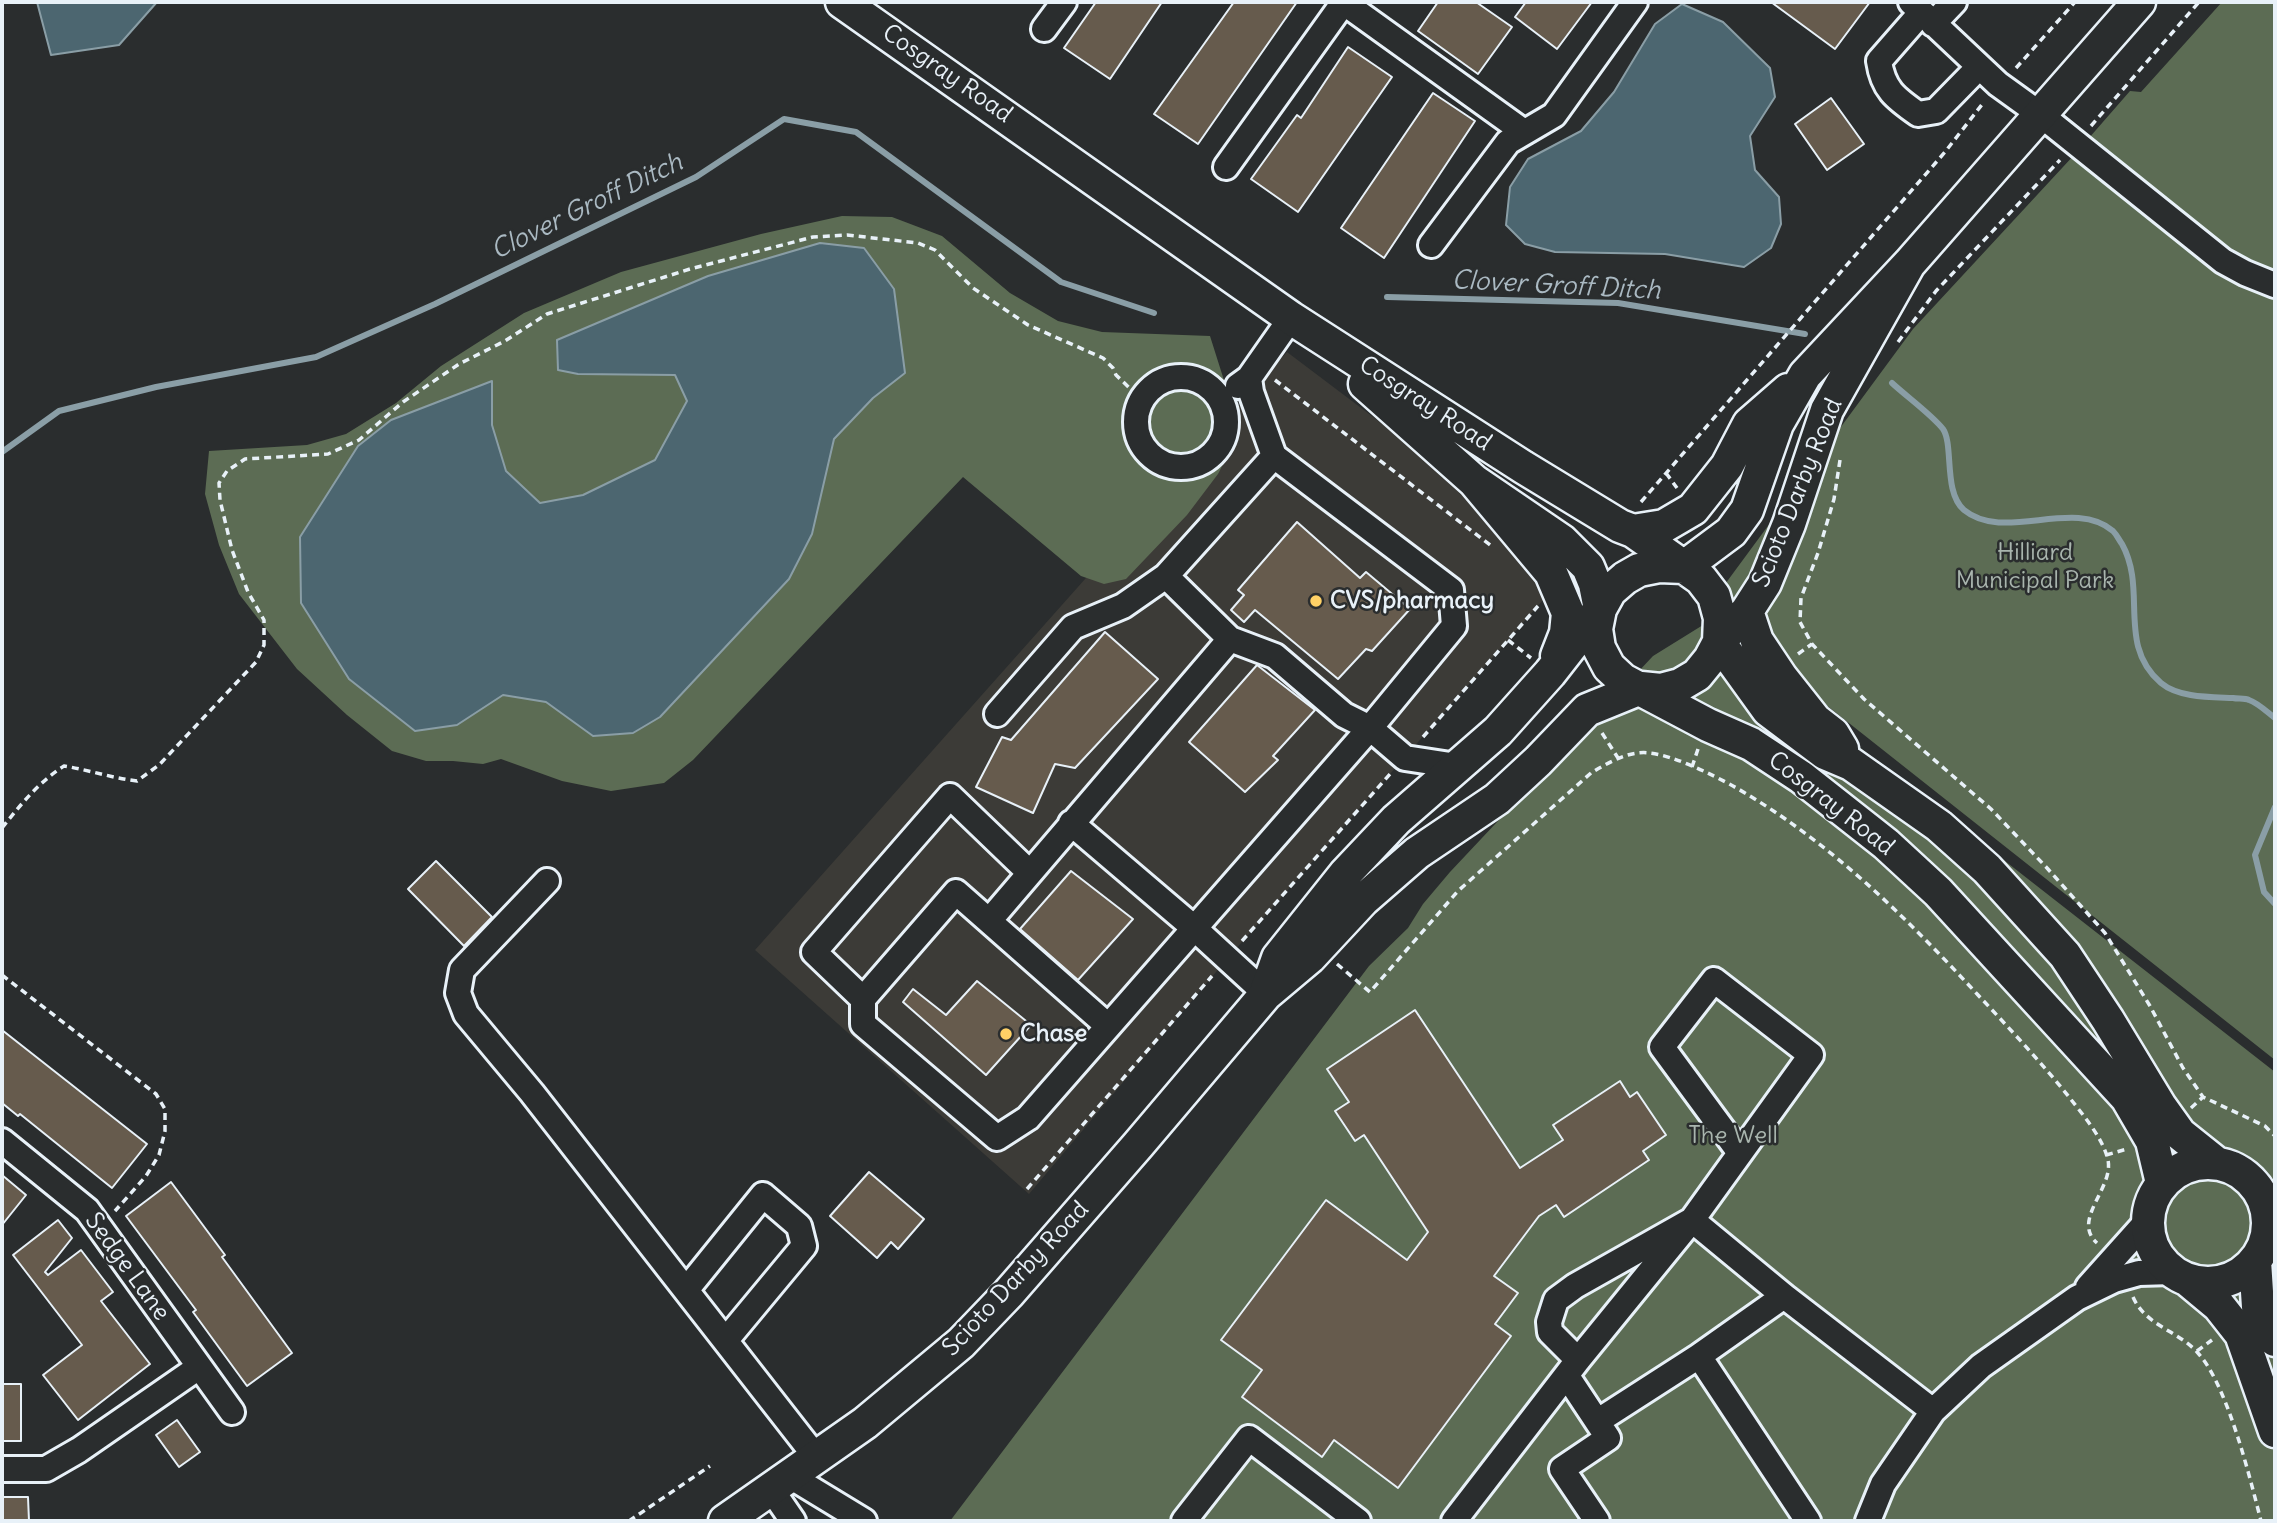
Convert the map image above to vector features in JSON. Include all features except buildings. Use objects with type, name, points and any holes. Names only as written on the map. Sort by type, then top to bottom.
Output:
[{"type":"main road","name":"Cosgray Road","points":[[842,2],[1291,318],[1523,467],[1620,526],[1633,531],[1701,579],[1714,596],[1720,618],[1719,642],[1768,710],[1825,753],[1851,764],[1939,826],[1987,870],[2064,955],[2180,1135],[2214,1162],[2233,1167],[2249,1177],[2260,1192],[2267,1209],[2269,1227],[2264,1245],[2255,1261],[2258,1307],[2275,1339]]},
{"type":"main road","name":"Scioto Darby Road","points":[[1633,531],[1664,526],[1693,509],[1727,466],[1749,424],[1805,375],[1909,264],[2139,2]]},
{"type":"main road","name":"Scioto Darby Road","points":[[725,1521],[866,1423],[961,1343],[1008,1294],[1266,994],[1310,957],[1363,900],[1417,853],[1497,799],[1587,710],[1641,688],[1661,690],[1680,685],[1698,675],[1719,642],[1747,611],[1765,583],[1790,524],[1827,410],[1909,264]]},
{"type":"main road","name":"Cosgray Road","points":[[1291,318],[1474,481],[1562,541],[1588,567],[1600,609],[1596,629],[1599,648],[1616,674],[1708,725],[1751,744],[1801,777],[1886,844],[1938,891],[2127,1098],[2152,1141],[2162,1183]]},
{"type":"main road","name":"Scioto Darby Road","points":[[1266,994],[1278,958],[1345,874],[1396,820],[1498,732],[1544,669],[1600,609],[1610,592],[1639,570],[1659,566],[1684,567],[1731,532],[1747,510],[1777,424],[1805,375]]},
{"type":"main road","name":"Cosgray Road","points":[[1474,481],[1551,573],[1560,589],[1568,613],[1566,633],[1544,669]]},
{"type":"main road","name":"Cosgray Road","points":[[1747,611],[1757,641],[1815,720],[1833,734],[1851,764]]},
{"type":"main road","points":[[2214,1162],[2196,1164],[2177,1171],[2162,1183],[2152,1200],[2148,1220],[2150,1240],[2158,1257],[2219,1306],[2241,1334],[2275,1431]]},
{"type":"main road","points":[[2180,1276],[2209,1283],[2226,1280],[2242,1273],[2255,1261]]},
{"type":"street","points":[[1044,29],[1065,2]]},
{"type":"street","points":[[1226,167],[1343,2],[1524,132]]},
{"type":"street","points":[[1432,246],[1508,142],[1554,115],[1635,2]]},
{"type":"street","points":[[1954,2],[1922,13],[1879,61],[1881,81],[1901,103],[1918,114],[1936,111],[1979,67]]},
{"type":"street","points":[[1922,13],[1998,84],[2041,115],[2223,261],[2275,285]]},
{"type":"street","points":[[1220,398],[1253,372],[1291,318]]},
{"type":"street","points":[[1108,1026],[956,892],[863,999],[863,1024],[997,1138],[1028,1118],[1370,728],[1454,626],[1451,590],[1274,456],[1251,392],[1253,372]]},
{"type":"street","points":[[1174,377],[1187,377],[1211,388],[1220,398],[1226,413],[1226,428],[1221,443],[1212,456],[1183,468],[1167,466],[1153,458],[1143,447],[1137,433],[1136,417],[1142,400],[1150,389],[1161,382],[1174,377]]},
{"type":"street","points":[[997,714],[1073,627],[1124,606],[1166,576],[1274,456]]},
{"type":"street","points":[[1166,576],[1230,639],[1275,656],[1344,715],[1370,728],[1405,758],[1457,766]]},
{"type":"street","points":[[989,921],[1230,639]]},
{"type":"street","points":[[863,999],[814,952],[950,796],[1030,873]]},
{"type":"street","points":[[1072,823],[1266,994]]},
{"type":"street","points":[[547,881],[462,970],[458,993],[466,1014],[687,1289],[816,1457]]},
{"type":"street","points":[[1454,1521],[1692,1220],[1811,1055],[1714,980],[1662,1047],[1740,1153]]},
{"type":"street","name":"Sedge Lane","points":[[2,1141],[87,1210],[232,1412]]},
{"type":"street","points":[[687,1289],[763,1195],[799,1226],[804,1246],[726,1340]]},
{"type":"street","points":[[1692,1220],[1784,1296],[1933,1411]]},
{"type":"street","points":[[1597,1521],[1562,1469],[1608,1438],[1573,1368],[1550,1332],[1549,1322],[1556,1300],[1575,1286],[1692,1220]]},
{"type":"street","points":[[2077,1298],[2148,1220]]},
{"type":"street","points":[[1868,1521],[1883,1484],[1933,1411],[1981,1366],[2077,1298],[2114,1280],[2139,1273],[2180,1276]]},
{"type":"street","points":[[1598,1421],[1699,1356],[1784,1296]]},
{"type":"street","points":[[1699,1356],[1808,1521]]},
{"type":"street","points":[[2,1469],[46,1469],[79,1450],[199,1367]]},
{"type":"street","points":[[1184,1521],[1249,1438],[1358,1521]]},
{"type":"street","points":[[780,1483],[793,1521]]},
{"type":"street","points":[[780,1483],[864,1521]]},
{"type":"path","points":[[1770,353],[1945,152],[1998,84],[2021,64],[2075,2]]},
{"type":"path","points":[[1891,351],[1936,291],[2075,143],[2199,2]]},
{"type":"path","points":[[2,828],[26,798],[64,766],[137,781],[159,765],[256,662],[264,645],[264,620],[248,592],[232,551],[220,500],[219,483],[227,471],[245,459],[328,454],[359,440],[403,402],[448,372],[547,314],[690,269],[813,237],[847,235],[918,243],[935,250],[972,288],[1028,325],[1103,358],[1142,400]]},
{"type":"path","points":[[1253,372],[1496,550]]},
{"type":"path","points":[[1842,448],[1834,499],[1801,598],[1800,622],[1812,644],[1864,699],[1991,809],[2105,933],[2150,1006],[2183,1068],[2203,1097],[2265,1126],[2275,1136]]},
{"type":"path","points":[[1508,640],[1544,669]]},
{"type":"path","points":[[1597,724],[1618,758]]},
{"type":"path","points":[[1330,959],[1370,992],[1458,891],[1570,790],[1591,773],[1618,758],[1650,752],[1711,774],[1799,828],[1853,870],[1894,908],[1992,1010],[2069,1097],[2099,1140],[2109,1162],[2106,1180],[2088,1223],[2088,1231],[2099,1245]]},
{"type":"path","points":[[2,975],[156,1094],[164,1108],[165,1131],[159,1155],[146,1177],[100,1227]]},
{"type":"path","points":[[2106,1155],[2129,1149]]},
{"type":"path","points":[[2130,1288],[2137,1307],[2197,1352],[2213,1375],[2248,1470],[2261,1521]]},
{"type":"path","points":[[629,1521],[710,1466]]},
{"type":"shaded area","points":[[1287,352],[1544,546],[1544,599],[1227,959],[1029,1194],[755,950]]},
{"type":"green space","name":"Hilliard Municipal Park","points":[[2222,2],[2275,2],[2275,1060],[1706,610],[1913,329],[2130,91],[2141,92]]},
{"type":"green space","points":[[842,216],[892,217],[942,236],[1010,293],[1058,321],[1102,332],[1210,336],[1234,412],[1237,437],[1218,474],[1187,515],[1126,579],[1104,584],[1081,576],[963,477],[693,760],[664,783],[611,791],[562,781],[501,759],[483,764],[426,761],[392,751],[347,715],[297,669],[239,594],[219,545],[205,494],[209,451],[307,445],[346,434],[396,403],[441,366],[524,313],[621,272],[761,234]]},
{"type":"green space","name":"The Well","points":[[1703,625],[2275,1072],[2275,1521],[950,1521],[1369,966],[1408,928],[1423,904],[1450,872],[1653,656]]},
{"type":"water","points":[[37,2],[157,2],[119,45],[51,55]]},
{"type":"water","points":[[1682,4],[1723,22],[1770,68],[1775,97],[1750,136],[1755,170],[1779,197],[1781,224],[1771,248],[1744,267],[1665,254],[1555,252],[1525,244],[1506,225],[1510,187],[1528,159],[1581,131],[1614,92],[1655,24]]},
{"type":"water","points":[[820,243],[864,248],[894,289],[905,373],[873,398],[834,439],[812,534],[789,579],[660,717],[633,733],[593,736],[546,702],[503,695],[457,725],[415,731],[349,679],[301,603],[300,537],[358,446],[391,420],[492,381],[492,425],[506,471],[540,503],[583,495],[655,460],[687,401],[675,375],[578,374],[558,370],[557,340],[708,276]]},
{"type":"waterway","name":"Clover Groff Ditch","points":[[2,452],[59,411],[156,387],[316,357],[435,304],[696,177],[784,119],[856,132],[1061,282],[1154,313]]},
{"type":"waterway","name":"Clover Groff Ditch","points":[[1387,297],[1618,303],[1805,334]]},
{"type":"waterway","name":"Clover Groff Ditch","points":[[1892,383],[1943,429],[1948,446],[1953,492],[1964,510],[1980,519],[1999,522],[2079,518],[2097,522],[2113,531],[2129,562],[2140,651],[2147,668],[2161,683],[2186,694],[2247,699],[2275,718]]},
{"type":"waterway","name":"Clover Groff Ditch","points":[[2275,807],[2255,855],[2264,892],[2275,904]]},
{"type":"place","name":"CVS/pharmacy","points":[[1316,601]]},
{"type":"place","name":"Chase","points":[[1006,1034]]}]
